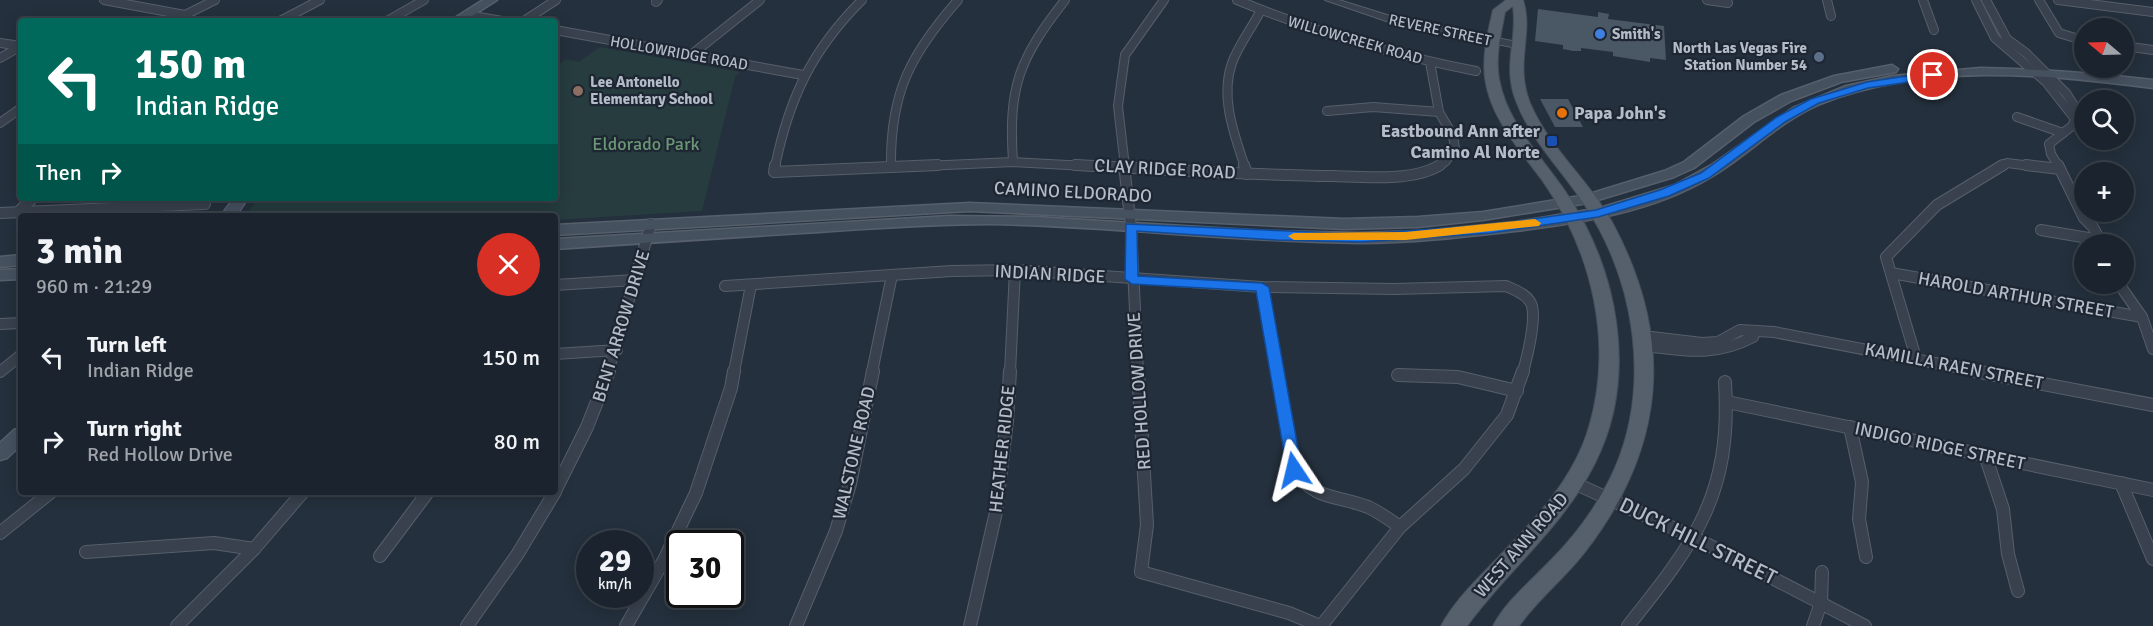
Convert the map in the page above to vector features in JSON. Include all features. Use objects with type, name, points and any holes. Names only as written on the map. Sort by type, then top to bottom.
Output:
[{"type":"main road","points":[[461,18],[490,0]]},
{"type":"main road","name":"WEST ANN ROAD","points":[[1453,626],[1491,578],[1547,519],[1574,483],[1593,445],[1603,415],[1611,364],[1610,334],[1603,297],[1586,247],[1568,210],[1508,123],[1492,77],[1493,41],[1499,10],[1516,0],[1521,11],[1516,78],[1527,111],[1543,139],[1593,206],[1625,270],[1644,341],[1645,391],[1632,453],[1610,499],[1567,558],[1505,626]]},
{"type":"main road","points":[[1593,206],[1689,165],[1765,109],[1799,92],[1862,74],[1943,64],[2153,76]]},
{"type":"main road","points":[[1593,206],[1678,188],[1714,170],[1781,120],[1815,101],[1867,85],[1937,75],[2036,69],[2153,84]]},
{"type":"main road","points":[[1756,138],[1749,131],[1767,116],[1765,109]]},
{"type":"main road","points":[[1714,170],[1719,157],[1734,144],[1738,136],[1734,131]]},
{"type":"main road","name":"CAMINO ELDORADO","points":[[558,230],[649,231],[954,219],[1057,222],[1130,221],[1277,236],[1361,238],[1491,229],[1593,206]]},
{"type":"main road","name":"CAMINO ELDORADO","points":[[558,244],[649,231]]},
{"type":"main road","points":[[0,262],[18,260]]},
{"type":"main road","points":[[0,275],[18,274]]},
{"type":"main road","points":[[0,453],[18,438]]},
{"type":"street","points":[[110,0],[186,15]]},
{"type":"street","points":[[180,18],[215,0]]},
{"type":"street","points":[[286,18],[320,0]]},
{"type":"street","points":[[392,18],[424,0]]},
{"type":"street","points":[[529,18],[556,0]]},
{"type":"street","points":[[691,55],[760,0]]},
{"type":"street","points":[[803,75],[833,31],[862,0]]},
{"type":"street","points":[[891,167],[892,124],[902,88],[916,56],[935,26],[958,0]]},
{"type":"street","points":[[1013,162],[1010,121],[1012,92],[1023,60],[1036,36],[1065,0]]},
{"type":"street","name":"RED HOLLOW DRIVE","points":[[1164,0],[1125,55],[1118,105],[1130,221],[1147,525],[1141,572],[1289,613],[1320,626]]},
{"type":"street","name":"WILLOWCREEK ROAD","points":[[1237,0],[1358,44],[1476,71]]},
{"type":"street","name":"REVERE STREET","points":[[1330,0],[1398,22],[1517,45]]},
{"type":"street","points":[[1707,0],[1728,1]]},
{"type":"street","points":[[1827,0],[1831,16]]},
{"type":"street","points":[[1923,0],[1934,30]]},
{"type":"street","points":[[1976,0],[1993,35],[2066,93],[2073,104],[2070,110],[2075,119],[2072,126],[2049,144],[2050,154],[2084,218],[2097,234]]},
{"type":"street","points":[[1986,0],[2003,34],[2036,69]]},
{"type":"street","points":[[2039,0],[2055,29],[2074,38]]},
{"type":"street","points":[[2058,0],[2153,12]]},
{"type":"street","points":[[1247,174],[1228,109],[1227,86],[1232,64],[1261,10]]},
{"type":"street","name":"HOLLOWRIDGE ROAD","points":[[558,31],[803,75]]},
{"type":"street","points":[[0,43],[18,46]]},
{"type":"street","points":[[2134,47],[2153,50]]},
{"type":"street","points":[[0,58],[18,48]]},
{"type":"street","name":"CLAY RIDGE ROAD","points":[[803,75],[782,129],[774,172],[1013,162],[1247,174],[1375,177],[1401,176],[1429,171],[1446,162],[1455,148],[1453,135],[1439,112],[1430,62]]},
{"type":"street","points":[[1327,111],[1373,107],[1439,112]]},
{"type":"street","points":[[0,123],[18,110]]},
{"type":"street","points":[[2017,117],[2063,133]]},
{"type":"street","points":[[1916,358],[1886,257],[1937,205],[1991,171],[2007,163],[2060,169]]},
{"type":"street","points":[[18,212],[30,201]]},
{"type":"street","points":[[0,213],[158,201],[205,204]]},
{"type":"street","points":[[2041,230],[2074,237]]},
{"type":"street","name":"BENT ARROW DRIVE","points":[[558,486],[586,434],[617,351],[649,231]]},
{"type":"street","name":"INDIAN RIDGE","points":[[725,286],[952,271],[1015,270],[1262,287],[1394,289],[1506,286],[1518,291],[1527,298],[1532,306],[1530,348],[1517,391]]},
{"type":"street","name":"HEATHER RIDGE","points":[[970,626],[996,512],[1007,421],[1015,270]]},
{"type":"street","name":"HAROLD ARTHUR STREET","points":[[1891,273],[2142,317]]},
{"type":"street","name":"WALSTONE ROAD","points":[[796,626],[836,531],[850,484],[892,275]]},
{"type":"street","points":[[558,285],[635,280]]},
{"type":"street","points":[[626,626],[664,560],[696,493],[731,388],[751,285]]},
{"type":"street","points":[[1262,287],[1294,470],[1301,483],[1313,492],[1368,508],[1400,526]]},
{"type":"street","points":[[2126,294],[2142,317],[2153,349]]},
{"type":"street","points":[[0,324],[18,323]]},
{"type":"street","name":"KAMILLA RAEN STREET","points":[[1644,341],[1718,352],[1744,343],[1753,337],[1755,331],[1774,332],[2153,405]]},
{"type":"street","points":[[558,354],[617,351]]},
{"type":"street","points":[[0,372],[18,357]]},
{"type":"street","points":[[1320,626],[1400,526],[1464,469],[1507,415],[1517,391],[1483,380],[1454,375],[1398,375]]},
{"type":"street","points":[[1628,626],[1676,564],[1712,499],[1723,450],[1727,402],[1725,382]]},
{"type":"street","name":"INDIGO RIDGE STREET","points":[[1727,402],[2153,490]]},
{"type":"street","points":[[1850,428],[1862,482],[1859,519],[1866,556]]},
{"type":"street","points":[[1985,455],[2003,509],[2008,554],[2018,591]]},
{"type":"street","name":"DUCK HILL STREET","points":[[1574,483],[1692,537],[1801,591],[1865,626]]},
{"type":"street","points":[[2121,483],[2153,559]]},
{"type":"street","points":[[0,533],[47,495]]},
{"type":"street","points":[[181,625],[254,549],[300,495]]},
{"type":"street","points":[[380,556],[426,495]]},
{"type":"street","name":"BENT ARROW DRIVE","points":[[467,626],[517,555],[553,495]]},
{"type":"street","points":[[86,552],[214,543],[254,549]]},
{"type":"street","points":[[1813,626],[1821,603],[1822,572]]},
{"type":"green space","name":"Eldorado Park","points":[[600,47],[740,72],[735,77],[702,211],[558,220],[558,213],[247,213],[256,201],[558,201],[558,65],[566,59],[579,62]]},
{"type":"building","name":"Smith's","points":[[1538,9],[1598,17],[1598,12],[1609,14],[1608,19],[1664,26],[1666,60],[1650,58],[1650,62],[1613,56],[1613,52],[1581,48],[1581,51],[1573,51],[1563,49],[1563,45],[1535,41]]},
{"type":"building","name":"Papa John's","points":[[1540,99],[1568,99],[1583,127],[1555,127]]},
{"type":"slow traffic","points":[[1294,236],[1361,238],[1406,236],[1535,223]]},
{"type":"place","name":"Smith's","points":[[1600,34]]},
{"type":"place","name":"North Las Vegas Fire Station Number 54","points":[[1819,57]]},
{"type":"place","name":"Lee Antonello Elementary School","points":[[578,91]]},
{"type":"place","name":"Papa John's","points":[[1562,113]]},
{"type":"place","name":"Eastbound Ann after Camino Al Norte","points":[[1552,141]]},
{"type":"route","points":[[1294,470],[1262,287],[1132,279],[1131,227],[1277,236],[1361,238],[1491,229],[1598,213],[1664,193],[1705,176],[1767,129],[1815,101],[1867,85],[1933,75]]}]
